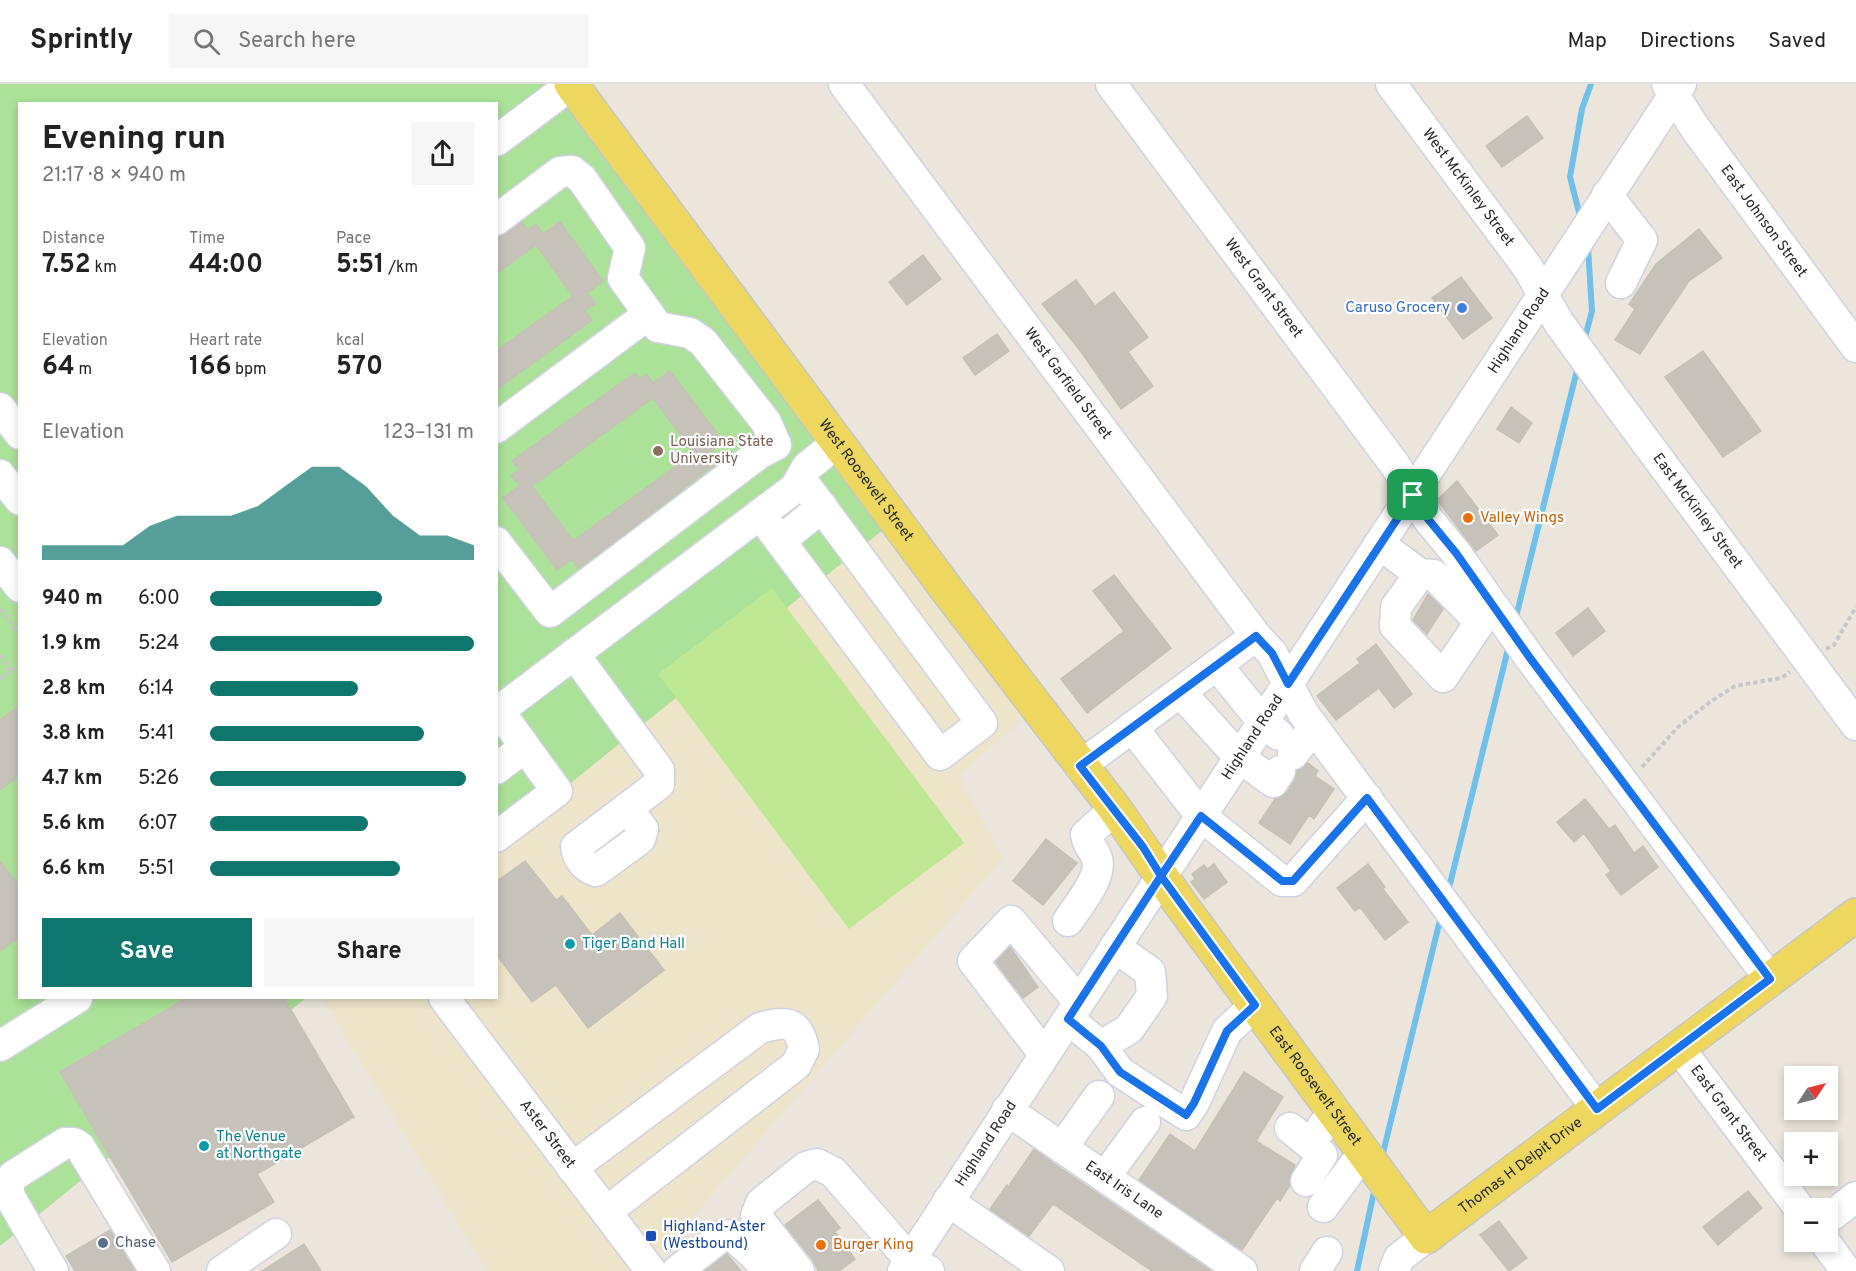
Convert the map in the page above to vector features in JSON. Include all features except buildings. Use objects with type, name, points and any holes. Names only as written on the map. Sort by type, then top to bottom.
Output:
[{"type":"main road","name":"West Roosevelt Street","points":[[571,84],[1080,766],[1115,809],[1161,876]]},
{"type":"main road","name":"East Roosevelt Street","points":[[1161,876],[1417,1224]]},
{"type":"main road","name":"Thomas H Delpit Drive","points":[[1417,1224],[1597,1109],[1856,915]]},
{"type":"street","points":[[498,139],[571,84]]},
{"type":"street","name":"West Garfield Street","points":[[844,84],[1256,636],[1272,653],[1288,684],[1277,748]]},
{"type":"street","name":"West Grant Street","points":[[1111,84],[1395,465],[1413,495]]},
{"type":"street","name":"West McKinley Street","points":[[1391,84],[1528,268],[1550,284]]},
{"type":"street","name":"Highland Road","points":[[914,1267],[948,1202],[1201,816],[1277,748],[1288,684],[1550,284],[1674,87]]},
{"type":"street","name":"East Johnson Street","points":[[1674,87],[1695,128],[1856,347]]},
{"type":"street","points":[[498,218],[560,172],[572,171],[582,179],[630,248],[622,278],[658,327],[690,333],[703,342],[766,422],[776,445],[787,450],[807,488],[982,723],[940,755],[760,514]]},
{"type":"street","points":[[1610,190],[1642,240],[1621,283]]},
{"type":"street","name":"East McKinley Street","points":[[1550,284],[1563,327],[1856,725]]},
{"type":"street","points":[[498,427],[650,314]]},
{"type":"street","points":[[0,408],[18,431]]},
{"type":"street","points":[[498,545],[550,612],[760,453],[776,445]]},
{"type":"street","points":[[498,835],[557,791],[498,712],[760,514],[814,484],[844,450]]},
{"type":"street","points":[[0,475],[18,498]]},
{"type":"street","points":[[780,540],[807,488]]},
{"type":"street","points":[[1413,495],[1489,603],[1770,979]]},
{"type":"street","points":[[1379,544],[1427,575],[1480,622],[1443,677],[1395,626],[1396,607],[1427,575],[1456,553]]},
{"type":"street","points":[[0,562],[18,584]]},
{"type":"street","points":[[1357,577],[1396,607]]},
{"type":"street","points":[[1080,766],[1256,636]]},
{"type":"street","points":[[574,654],[659,770],[659,784],[627,808]]},
{"type":"street","points":[[1217,665],[1277,748]]},
{"type":"street","points":[[1180,692],[1367,798],[1597,1109]]},
{"type":"street","points":[[1132,727],[1201,816],[1282,881],[1293,881],[1367,798]]},
{"type":"street","points":[[498,768],[525,747]]},
{"type":"street","points":[[1068,921],[1097,876],[1097,858],[1088,845],[1086,835],[1115,809]]},
{"type":"street","points":[[1101,1046],[1129,1029],[1152,996],[1150,972],[1115,947]]},
{"type":"street","points":[[1044,1054],[1017,972],[1073,1010],[1120,1072],[1186,1115],[1194,1103],[1227,1031],[1255,1005]]},
{"type":"street","points":[[0,1046],[74,999]]},
{"type":"street","name":"Aster Street","points":[[445,999],[651,1271]]},
{"type":"street","points":[[572,1168],[760,1028],[780,1022],[792,1024],[801,1035],[804,1050],[796,1065],[606,1212]]},
{"type":"street","name":"East Grant Street","points":[[1678,1048],[1792,1198]]},
{"type":"street","points":[[1062,1148],[1099,1096]]},
{"type":"street","name":"East Iris Lane","points":[[1007,1110],[1242,1271]]},
{"type":"street","points":[[1306,1181],[1322,1155],[1300,1136],[1333,1112]]},
{"type":"street","points":[[1105,1178],[1145,1122]]},
{"type":"street","points":[[53,1271],[10,1197],[8,1186],[13,1176],[65,1143],[74,1143],[80,1147],[155,1271]]},
{"type":"street","points":[[1323,1207],[1363,1153]]},
{"type":"street","points":[[799,1271],[756,1216],[761,1203],[806,1167],[817,1164],[833,1172],[914,1267]]},
{"type":"street","points":[[1838,1211],[1856,1197]]},
{"type":"street","points":[[948,1202],[1049,1271]]},
{"type":"street","name":"Thomas H Delpit Drive","points":[[1394,1271],[1417,1224]]},
{"type":"street","points":[[222,1271],[276,1234]]},
{"type":"street","points":[[677,1271],[722,1236],[732,1235],[755,1267]]},
{"type":"street","points":[[1832,1252],[1846,1271]]},
{"type":"path","points":[[1626,786],[1678,727],[1710,702],[1735,686],[1781,678],[1834,645],[1856,607]]},
{"type":"path","points":[[0,609],[18,632]]},
{"type":"path","points":[[0,656],[11,670]]},
{"type":"path","points":[[0,679],[18,665]]},
{"type":"shaded area","name":"Louisiana State University","points":[[0,84],[540,84],[1024,718],[959,776],[1003,858],[646,1271],[487,1271],[323,999],[498,999],[498,102],[18,102],[20,999],[0,1086]]},
{"type":"green space","points":[[0,84],[572,84],[895,520],[498,842],[498,102],[18,102],[18,999],[305,999],[0,1246]]},
{"type":"green space","points":[[772,588],[964,843],[849,929],[658,674]]},
{"type":"waterway","points":[[1581,220],[1570,177],[1582,109],[1591,84]]},
{"type":"waterway","points":[[1584,341],[1592,311],[1588,248]]},
{"type":"waterway","points":[[1515,621],[1578,366]]},
{"type":"waterway","points":[[1448,892],[1509,645]]},
{"type":"waterway","points":[[1382,1157],[1441,916]]},
{"type":"waterway","points":[[1357,1271],[1375,1187]]},
{"type":"tunnel","points":[[1004,974],[1021,962]]},
{"type":"place","name":"Caruso Grocery","points":[[1462,308]]},
{"type":"place","name":"Louisiana State University","points":[[658,451]]},
{"type":"place","name":"Valley Wings","points":[[1468,518]]},
{"type":"place","name":"Tiger Band Hall","points":[[570,944]]},
{"type":"place","name":"The Venue at Northgate","points":[[204,1146]]},
{"type":"place","name":"Highland-Aster (Westbound)","points":[[651,1236]]},
{"type":"place","name":"Chase","points":[[103,1243]]},
{"type":"place","name":"Burger King","points":[[821,1245]]},
{"type":"route","points":[[1413,495],[1288,684],[1272,653],[1256,636],[1080,766],[1143,847],[1161,876],[1068,1019],[1101,1046],[1120,1072],[1186,1115],[1194,1103],[1227,1031],[1255,1005],[1161,876],[1201,816],[1282,881],[1293,881],[1367,798],[1597,1109],[1770,979],[1489,603],[1413,495]]}]
